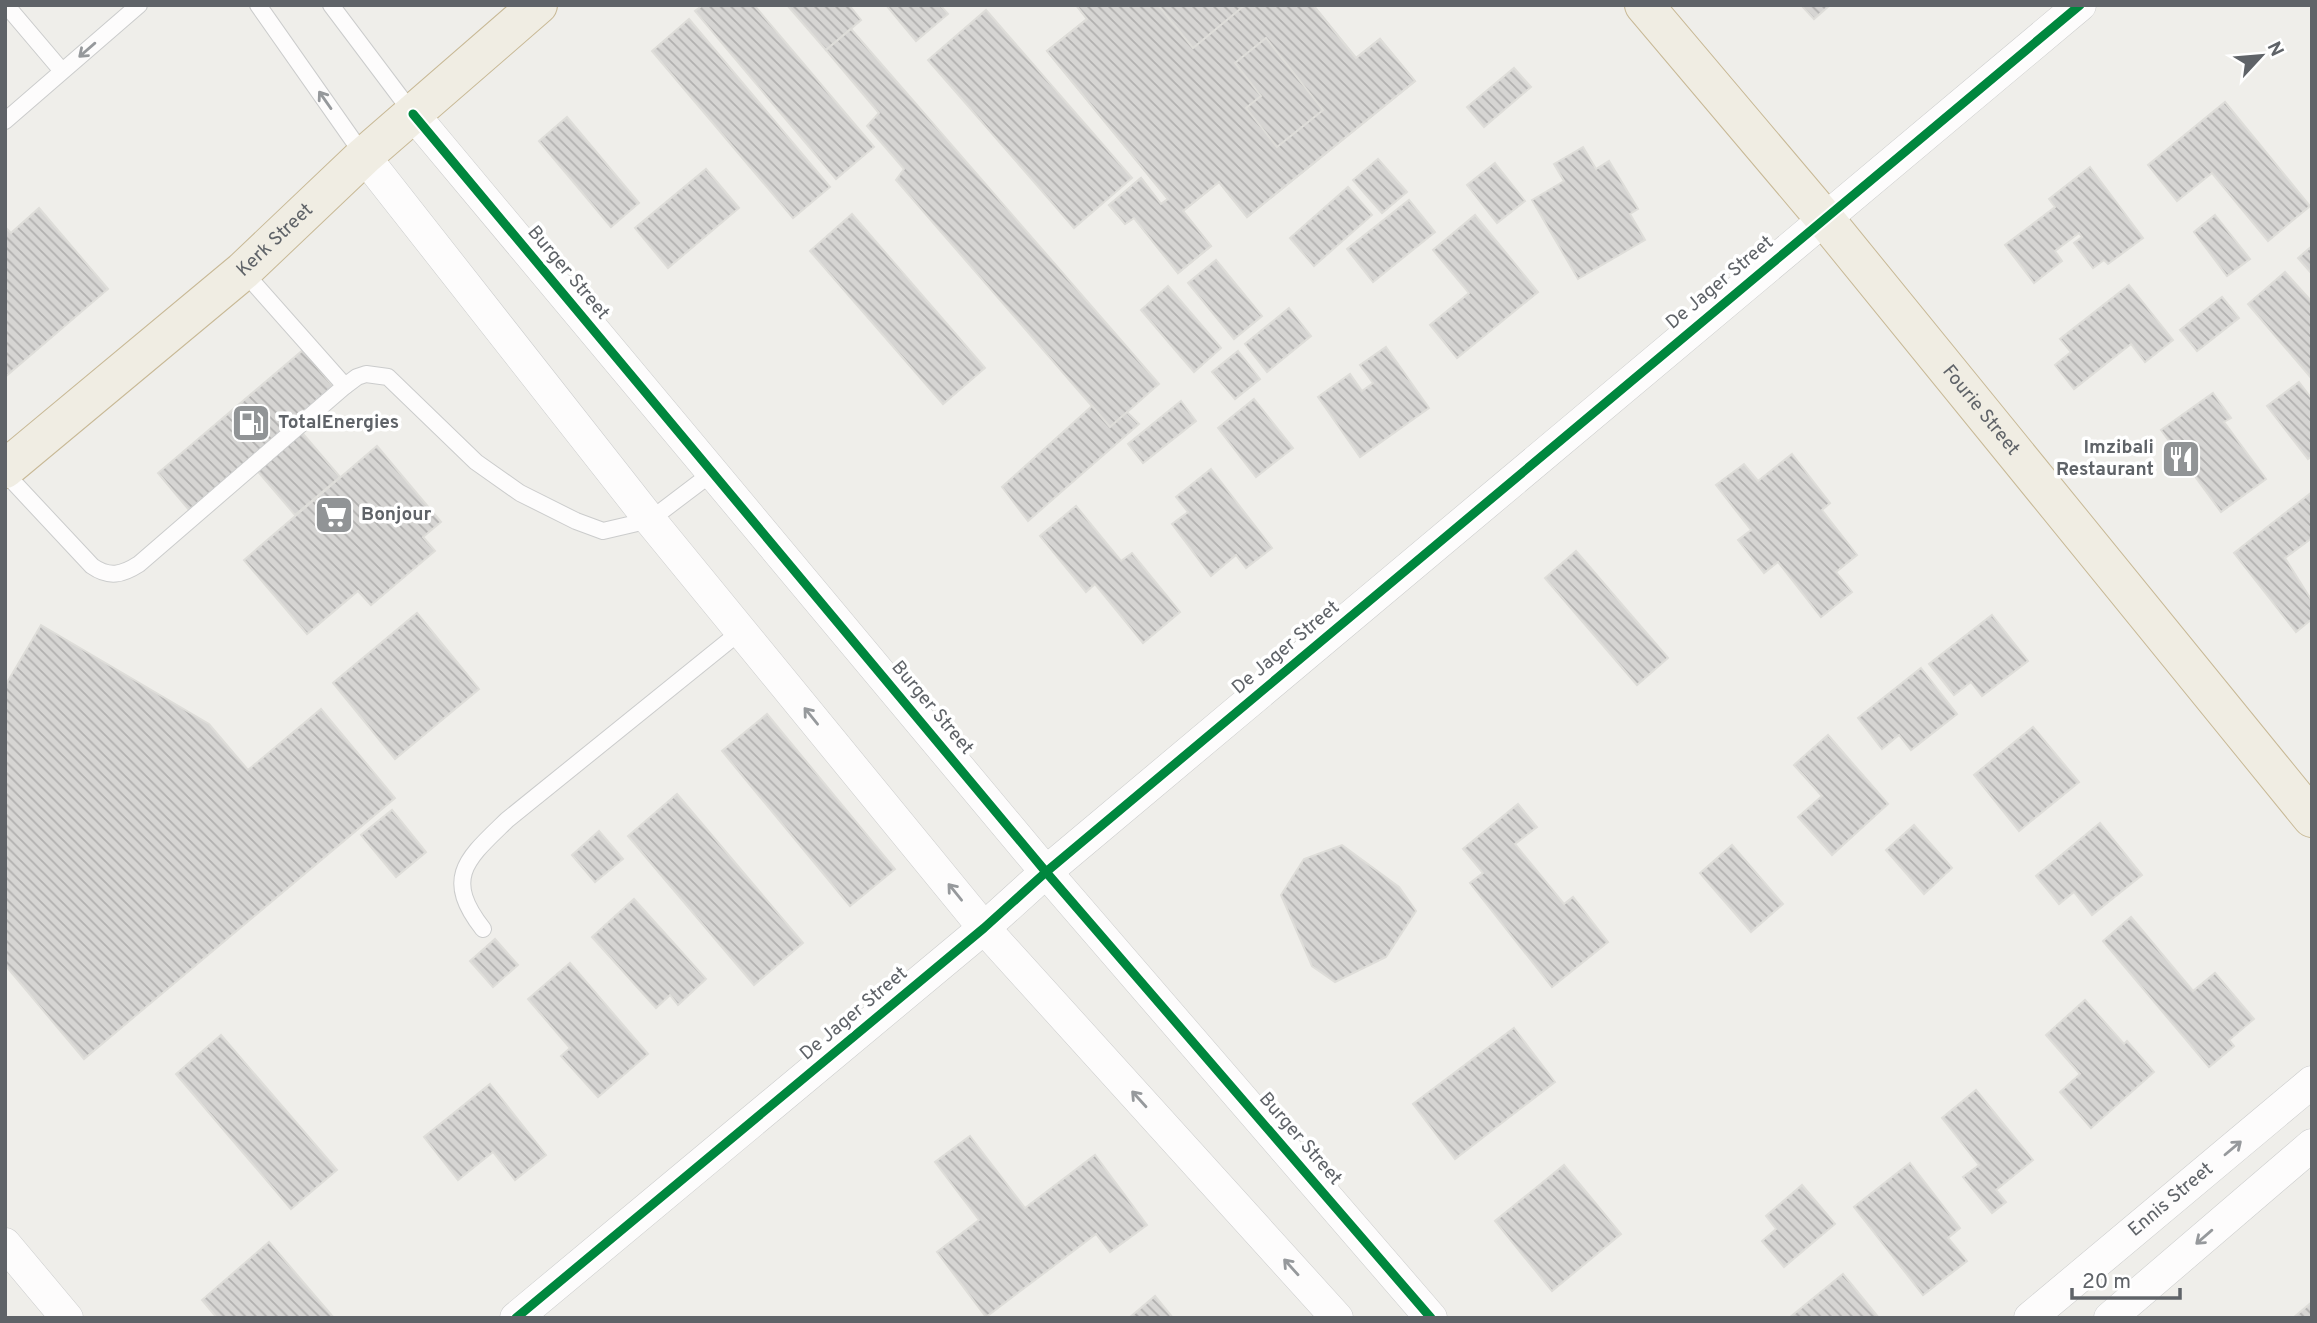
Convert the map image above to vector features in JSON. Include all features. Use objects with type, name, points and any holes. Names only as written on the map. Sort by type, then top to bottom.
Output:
[{"type":"highway","name":"Kerk Street","points":[[5,471],[243,271],[364,156],[538,5]]},
{"type":"highway","name":"Fourie Street","points":[[1644,5],[1824,218],[2312,818]]},
{"type":"street","name":"De Jager Street","points":[[516,1318],[984,928],[1046,872],[2080,5]]},
{"type":"street","name":"Burger Street","points":[[413,114],[1046,872],[1431,1318]]},
{"type":"street","points":[[364,156],[650,520],[984,928],[1337,1318]]},
{"type":"street","name":"Ennis Street","points":[[2030,1318],[2312,1082]]},
{"type":"street","points":[[2110,1318],[2312,1145]]},
{"type":"street","points":[[5,1244],[67,1318]]},
{"type":"lane","points":[[6,5],[62,71]]},
{"type":"lane","points":[[258,5],[364,156]]},
{"type":"lane","points":[[331,5],[413,114]]},
{"type":"lane","points":[[5,121],[127,9]]},
{"type":"lane","points":[[243,271],[345,386]]},
{"type":"lane","points":[[5,471],[92,566],[100,572],[119,574],[147,557],[345,386],[366,374],[388,377],[476,462],[520,493],[576,521],[603,531],[650,520],[712,473]]},
{"type":"lane","points":[[483,929],[469,912],[463,886],[463,872],[472,855],[508,820],[741,632]]},
{"type":"building","points":[[703,5],[754,5],[874,147],[836,179],[695,11]]},
{"type":"building","points":[[787,5],[849,5],[861,20],[826,50]]},
{"type":"building","points":[[886,5],[940,5],[948,14],[916,41]]},
{"type":"building","points":[[1076,5],[1158,5],[1193,48],[1245,5],[1313,5],[1356,58],[1380,39],[1415,81],[1247,217],[1219,182],[1183,211],[1211,246],[1178,273],[1134,218],[1125,224],[1109,205],[1141,178],[1161,204],[1168,199],[1047,51],[1087,19]],"holes":[[[1266,38],[1323,110],[1277,147],[1246,108],[1261,96],[1235,63]]]},
{"type":"building","points":[[1076,5],[1313,5],[1356,58],[1380,39],[1415,81],[1247,217],[1219,182],[1183,211],[1211,246],[1178,273],[1134,218],[1125,224],[1109,205],[1141,178],[1161,204],[1168,199],[1047,51],[1087,19]]},
{"type":"building","points":[[1158,5],[1245,5],[1193,48]]},
{"type":"building","points":[[1801,5],[1830,5],[1814,19]]},
{"type":"building","points":[[986,10],[1132,178],[1074,228],[928,60]]},
{"type":"building","points":[[689,19],[830,187],[793,218],[652,51]]},
{"type":"building","points":[[851,29],[1159,384],[1110,427],[896,180],[904,169],[867,126],[879,113],[826,50]]},
{"type":"building","points":[[1266,38],[1323,110],[1277,147],[1246,108],[1261,96],[1235,63]]},
{"type":"building","points":[[1514,68],[1531,87],[1484,127],[1467,107]]},
{"type":"building","points":[[2225,102],[2310,206],[2268,241],[2212,173],[2177,201],[2148,165]]},
{"type":"building","points":[[567,117],[639,203],[611,227],[539,141]]},
{"type":"building","points":[[1583,147],[1596,169],[1609,161],[1638,209],[1630,214],[1645,240],[1578,279],[1532,200],[1564,181],[1554,164]]},
{"type":"building","points":[[1378,159],[1407,192],[1382,213],[1353,180]]},
{"type":"building","points":[[1495,163],[1525,201],[1497,223],[1467,185]]},
{"type":"building","points":[[2090,167],[2143,238],[2108,264],[2104,260],[2093,268],[2074,243],[2082,237],[2079,233],[2055,251],[2062,261],[2034,283],[2005,245],[2055,207],[2049,199]]},
{"type":"building","points":[[706,169],[739,208],[668,268],[635,228]]},
{"type":"building","points":[[1348,187],[1372,215],[1314,266],[1290,238]]},
{"type":"building","points":[[1409,200],[1435,232],[1373,282],[1347,249]]},
{"type":"building","points":[[39,208],[108,289],[5,377],[5,227],[11,233]]},
{"type":"building","points":[[852,214],[985,368],[943,404],[810,251]]},
{"type":"building","points":[[1475,215],[1538,292],[1457,358],[1430,325],[1469,293],[1433,250]]},
{"type":"building","points":[[2215,215],[2250,259],[2227,276],[2194,232]]},
{"type":"building","points":[[2312,246],[2312,274],[2298,258]]},
{"type":"building","points":[[1216,260],[1262,316],[1234,339],[1188,283]]},
{"type":"building","points":[[2285,272],[2312,302],[2312,379],[2248,304]]},
{"type":"building","points":[[2129,285],[2173,340],[2145,362],[2131,344],[2074,389],[2055,365],[2071,352],[2060,339]]},
{"type":"building","points":[[1168,286],[1221,348],[1194,372],[1141,310]]},
{"type":"building","points":[[2222,297],[2239,318],[2197,351],[2180,330]]},
{"type":"building","points":[[1289,308],[1311,336],[1267,372],[1245,344]]},
{"type":"building","points":[[1386,347],[1429,408],[1360,457],[1318,397],[1350,374],[1362,391],[1373,383],[1360,365]]},
{"type":"building","points":[[303,350],[333,386],[292,421],[340,477],[295,515],[248,460],[189,510],[158,473]]},
{"type":"building","points":[[1238,351],[1260,379],[1235,399],[1212,372]]},
{"type":"building","points":[[2299,382],[2312,399],[2312,456],[2308,459],[2267,406]]},
{"type":"building","points":[[2213,393],[2231,418],[2224,422],[2266,479],[2221,512],[2161,430]]},
{"type":"building","points":[[1254,399],[1293,448],[1256,477],[1218,428]]},
{"type":"building","points":[[1181,401],[1196,421],[1143,463],[1128,444]]},
{"type":"building","points":[[1092,406],[1110,427],[1127,412],[1139,424],[1028,521],[1002,487]]},
{"type":"building","points":[[377,446],[441,522],[423,537],[435,551],[371,605],[358,591],[307,634],[244,560]]},
{"type":"building","points":[[1792,454],[1830,503],[1822,510],[1857,555],[1836,572],[1852,592],[1821,617],[1778,562],[1764,573],[1738,540],[1751,530],[1716,485],[1744,464],[1758,481]]},
{"type":"building","points":[[1211,469],[1272,548],[1246,568],[1236,555],[1211,576],[1172,524],[1188,512],[1176,497]]},
{"type":"building","points":[[2312,492],[2312,538],[2285,558],[2312,601],[2312,619],[2296,632],[2234,553]]},
{"type":"building","points":[[1076,506],[1121,561],[1132,553],[1180,612],[1143,643],[1095,584],[1086,592],[1040,536]]},
{"type":"building","points":[[1576,551],[1668,658],[1637,685],[1545,578]]},
{"type":"building","points":[[417,613],[479,689],[395,759],[333,683]]},
{"type":"building","points":[[1992,615],[2028,661],[1982,696],[1971,682],[1954,695],[1929,664]]},
{"type":"building","points":[[41,625],[209,724],[248,770],[321,709],[395,798],[84,1059],[5,965],[5,686]]},
{"type":"building","points":[[1921,668],[1957,714],[1911,750],[1899,735],[1882,749],[1858,718]]},
{"type":"building","points":[[767,714],[895,869],[850,906],[722,751]]},
{"type":"building","points":[[2033,727],[2079,782],[2019,831],[1974,775]]},
{"type":"building","points":[[1828,735],[1888,804],[1832,855],[1798,817],[1822,796],[1794,765]]},
{"type":"building","points":[[677,794],[803,943],[754,985],[628,836]]},
{"type":"building","points":[[1518,804],[1537,827],[1515,844],[1564,904],[1573,897],[1608,942],[1552,987],[1470,883],[1483,873],[1463,849]]},
{"type":"building","points":[[392,810],[426,852],[396,877],[361,835]]},
{"type":"building","points":[[2100,823],[2142,875],[2092,915],[2074,892],[2059,904],[2036,876]]},
{"type":"building","points":[[1914,825],[1952,868],[1924,894],[1886,850]]},
{"type":"building","points":[[599,831],[623,859],[595,882],[572,855]]},
{"type":"building","points":[[1342,845],[1399,887],[1416,911],[1386,957],[1335,982],[1312,966],[1281,895],[1304,859]]},
{"type":"building","points":[[1732,845],[1783,904],[1751,932],[1700,873]]},
{"type":"building","points":[[634,899],[706,979],[678,1005],[670,995],[656,1008],[592,937]]},
{"type":"building","points":[[2131,917],[2193,991],[2215,973],[2254,1019],[2229,1040],[2234,1046],[2209,1067],[2103,941]]},
{"type":"building","points":[[495,939],[518,965],[493,987],[470,961]]},
{"type":"building","points":[[570,963],[648,1054],[598,1097],[561,1056],[570,1048],[528,999]]},
{"type":"building","points":[[2085,1000],[2124,1044],[2127,1041],[2154,1072],[2091,1128],[2060,1092],[2080,1074],[2046,1035]]},
{"type":"building","points":[[1514,1028],[1555,1082],[1455,1159],[1413,1104]]},
{"type":"building","points":[[221,1035],[337,1170],[291,1209],[176,1074]]},
{"type":"building","points":[[490,1084],[546,1155],[515,1180],[493,1152],[458,1180],[424,1137]]},
{"type":"building","points":[[1976,1090],[2033,1160],[1996,1190],[2006,1202],[1992,1213],[1963,1177],[1979,1165],[1942,1118]]},
{"type":"building","points":[[970,1136],[1025,1208],[1095,1155],[1147,1225],[1110,1252],[1096,1234],[986,1317],[937,1252],[979,1220],[935,1162]]},
{"type":"building","points":[[1910,1163],[1960,1228],[1948,1238],[1967,1261],[1923,1295],[1854,1207]]},
{"type":"building","points":[[1564,1165],[1621,1234],[1552,1291],[1495,1221]]},
{"type":"building","points":[[1802,1185],[1835,1224],[1784,1267],[1762,1241],[1776,1229],[1766,1216]]},
{"type":"building","points":[[269,1242],[334,1318],[217,1318],[202,1300]]},
{"type":"building","points":[[1843,1274],[1879,1318],[1789,1318]]},
{"type":"building","points":[[1155,1296],[1173,1318],[1129,1318]]},
{"type":"building","points":[[2312,1302],[2312,1318],[2293,1318]]},
{"type":"cycle path","points":[[516,1318],[984,928],[1046,872],[2080,5]]},
{"type":"cycle path","points":[[413,114],[1046,872],[1431,1318]]},
{"type":"place","name":"TotalEnergies","points":[[251,423]]},
{"type":"place","name":"Imzibali Restaurant","points":[[2181,459]]},
{"type":"place","name":"Bonjour","points":[[334,515]]}]
